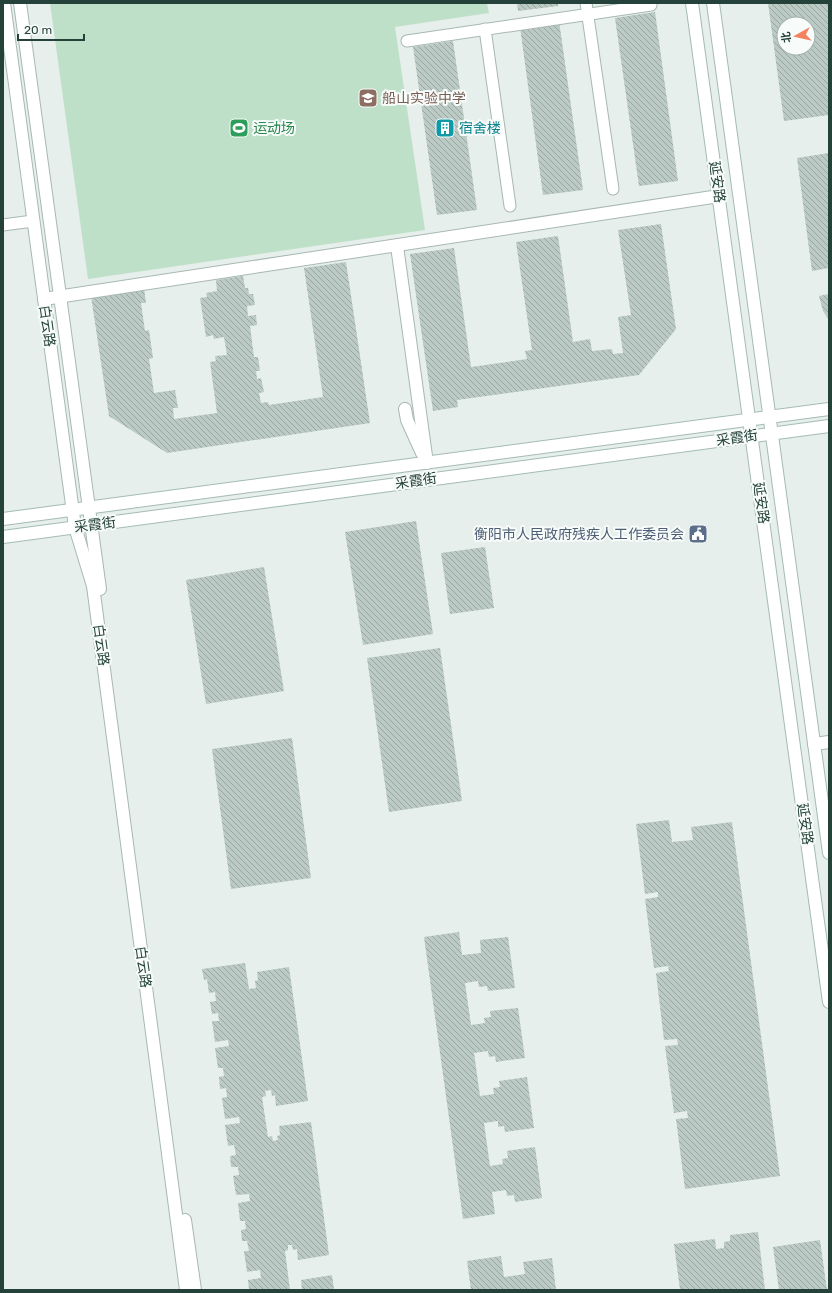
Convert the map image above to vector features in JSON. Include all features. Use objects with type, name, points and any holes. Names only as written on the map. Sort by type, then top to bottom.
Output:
[{"type":"street","name":"白云路","points":[[4,3],[72,510],[75,527],[93,586],[186,1290]]},
{"type":"street","name":"白云路","points":[[20,3],[195,1290]]},
{"type":"street","name":"延安路","points":[[692,3],[829,1002]]},
{"type":"street","name":"延安路","points":[[713,3],[829,853]]},
{"type":"street","points":[[44,299],[719,196]]},
{"type":"street","points":[[397,246],[427,463]]},
{"type":"street","points":[[405,409],[407,420],[427,463]]},
{"type":"street","name":"采霞街","points":[[3,519],[829,409]]},
{"type":"street","name":"采霞街","points":[[3,537],[829,426]]},
{"type":"street","points":[[814,744],[829,742]]},
{"type":"lane","points":[[406,41],[485,29],[587,8],[651,5]]},
{"type":"lane","points":[[587,8],[613,189]]},
{"type":"lane","points":[[485,29],[510,206]]},
{"type":"lane","points":[[3,225],[33,221]]},
{"type":"green space","name":"运动场","points":[[50,3],[487,3],[489,13],[395,27],[425,230],[88,279]]},
{"type":"building","points":[[517,3],[558,3],[558,6],[518,11]]},
{"type":"building","points":[[768,3],[829,3],[829,115],[784,121]]},
{"type":"building","points":[[655,12],[678,181],[639,186],[615,18]]},
{"type":"building","name":"宿舍楼","points":[[559,21],[583,190],[543,195],[520,27]]},
{"type":"building","name":"宿舍楼","points":[[453,41],[477,210],[437,215],[413,47]]},
{"type":"building","points":[[829,153],[829,268],[812,271],[797,158]]},
{"type":"building","points":[[661,224],[676,329],[639,375],[457,400],[458,407],[433,411],[410,254],[454,248],[471,367],[527,359],[525,351],[532,350],[516,242],[558,236],[573,342],[590,339],[592,351],[612,349],[613,354],[623,353],[618,317],[631,315],[618,230]]},
{"type":"building","points":[[346,262],[370,423],[167,453],[109,416],[91,296],[144,288],[146,303],[141,303],[145,331],[149,330],[153,358],[149,359],[154,393],[175,390],[178,408],[173,408],[174,419],[217,413],[210,362],[216,361],[215,356],[227,355],[224,337],[214,339],[213,335],[206,337],[200,298],[207,297],[206,293],[217,291],[216,280],[243,276],[245,288],[248,288],[249,294],[253,294],[255,305],[247,306],[248,316],[256,315],[257,325],[250,326],[254,357],[258,357],[260,371],[256,371],[257,379],[261,378],[264,392],[259,393],[261,403],[268,402],[269,405],[323,397],[304,268]]},
{"type":"building","points":[[829,294],[829,320],[823,311],[819,296]]},
{"type":"building","points":[[416,521],[433,634],[363,645],[345,532]]},
{"type":"building","points":[[485,547],[494,608],[450,614],[441,553]]},
{"type":"building","points":[[264,567],[284,691],[206,704],[186,580]]},
{"type":"building","points":[[440,648],[462,801],[389,812],[367,658]]},
{"type":"building","points":[[292,738],[311,878],[231,889],[212,749]]},
{"type":"building","points":[[669,820],[672,842],[693,840],[691,827],[732,822],[780,1176],[685,1189],[676,1119],[688,1118],[687,1111],[674,1113],[665,1046],[678,1045],[677,1039],[664,1040],[656,973],[669,971],[668,966],[654,968],[645,899],[658,897],[658,892],[645,894],[636,824]]},
{"type":"building","points":[[459,932],[462,955],[481,953],[480,940],[508,937],[515,988],[488,991],[487,986],[479,987],[478,981],[465,983],[471,1025],[485,1023],[484,1018],[491,1017],[490,1011],[518,1008],[525,1058],[496,1062],[495,1056],[489,1057],[488,1051],[474,1053],[480,1096],[494,1094],[493,1088],[500,1087],[499,1081],[527,1077],[534,1128],[505,1132],[504,1126],[498,1127],[498,1121],[484,1123],[490,1166],[503,1164],[502,1159],[508,1158],[507,1151],[535,1147],[542,1198],[515,1202],[514,1195],[507,1196],[506,1190],[492,1192],[495,1214],[463,1219],[424,937]]},
{"type":"building","points":[[245,963],[249,989],[256,988],[255,981],[258,980],[257,972],[289,967],[308,1101],[276,1106],[275,1095],[272,1096],[271,1090],[265,1091],[266,1096],[262,1097],[268,1137],[272,1136],[273,1141],[278,1140],[277,1136],[280,1135],[279,1126],[311,1122],[329,1255],[298,1260],[297,1249],[293,1250],[292,1245],[288,1245],[288,1250],[285,1251],[290,1290],[249,1290],[248,1280],[261,1278],[260,1270],[247,1272],[244,1251],[249,1251],[247,1241],[242,1241],[241,1230],[246,1229],[245,1221],[240,1221],[238,1203],[250,1201],[249,1194],[236,1195],[233,1176],[239,1175],[238,1167],[231,1167],[230,1156],[236,1155],[234,1145],[228,1146],[225,1125],[240,1123],[239,1117],[225,1119],[222,1098],[227,1097],[226,1088],[220,1089],[219,1077],[224,1076],[223,1068],[218,1068],[215,1048],[229,1046],[228,1040],[215,1042],[212,1021],[219,1021],[218,1013],[212,1014],[210,1002],[216,1001],[215,992],[209,993],[207,979],[204,980],[202,969]]},
{"type":"building","points":[[758,1232],[765,1290],[680,1290],[674,1244],[715,1239],[716,1249],[724,1248],[724,1242],[730,1241],[730,1235]]},
{"type":"building","points":[[820,1240],[827,1290],[779,1290],[773,1247]]},
{"type":"building","points":[[501,1256],[504,1277],[525,1274],[523,1262],[552,1258],[556,1290],[471,1290],[467,1261]]},
{"type":"building","points":[[332,1275],[334,1290],[302,1290],[301,1280]]},
{"type":"place","name":"船山实验中学","points":[[368,98]]},
{"type":"place","name":"运动场","points":[[239,128]]},
{"type":"place","name":"宿舍楼","points":[[445,128]]},
{"type":"place","name":"衡阳市人民政府残疾人工作委员会","points":[[698,534]]}]
